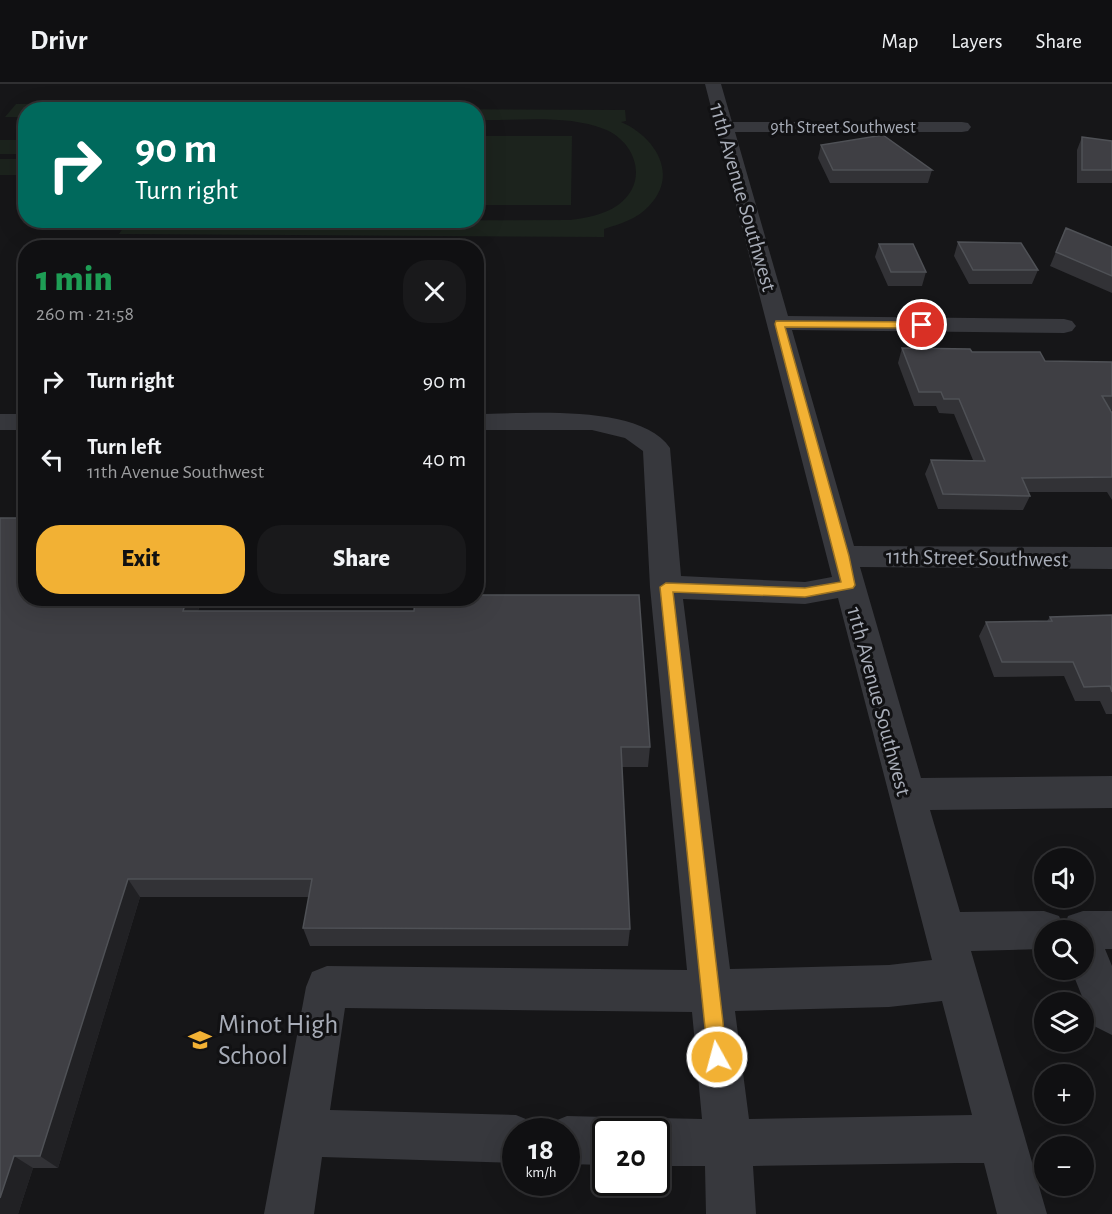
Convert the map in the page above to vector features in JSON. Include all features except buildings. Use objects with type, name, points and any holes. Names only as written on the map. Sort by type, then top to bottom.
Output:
[{"type":"street","name":"11th Avenue Southwest","points":[[713,84],[1022,1214]]},
{"type":"street","name":"9th Street Southwest","points":[[725,127],[962,127]]},
{"type":"street","points":[[780,324],[1064,326]]},
{"type":"street","points":[[0,422],[18,422]]},
{"type":"street","points":[[484,422],[592,422],[634,432],[656,448],[666,587],[709,992],[728,1144],[731,1214]]},
{"type":"street","name":"11th Street Southwest","points":[[666,587],[805,593],[845,570],[1112,558]]},
{"type":"street","points":[[906,794],[1112,792]]},
{"type":"street","points":[[944,932],[1034,930]]},
{"type":"street","points":[[1094,930],[1112,930]]},
{"type":"street","points":[[1094,974],[1109,1011],[1112,1013]]},
{"type":"street","points":[[290,1214],[327,987],[709,992],[889,986],[957,978]]},
{"type":"street","points":[[302,1134],[502,1138]]},
{"type":"street","points":[[670,1142],[728,1144],[925,1138],[1001,1139]]},
{"type":"shaded area","points":[[18,104],[18,117],[5,117]]},
{"type":"shaded area","points":[[484,109],[625,110],[626,121],[621,122],[644,137],[659,157],[662,181],[658,194],[644,211],[604,229],[604,237],[119,234],[123,228],[484,228],[484,220],[570,220],[589,217],[613,208],[628,196],[634,186],[636,175],[631,153],[624,143],[604,129],[589,124],[542,119],[484,120]]},
{"type":"shaded area","points":[[484,136],[572,136],[571,205],[484,205]]},
{"type":"shaded area","points":[[0,140],[18,140],[18,154],[0,154]]},
{"type":"shaded area","points":[[0,159],[18,159],[18,175],[0,175]]},
{"type":"place","name":"Minot High School","points":[[200,1040]]},
{"type":"route","points":[[717,1057],[666,587],[805,593],[848,585],[843,556],[780,324],[922,325]]}]
